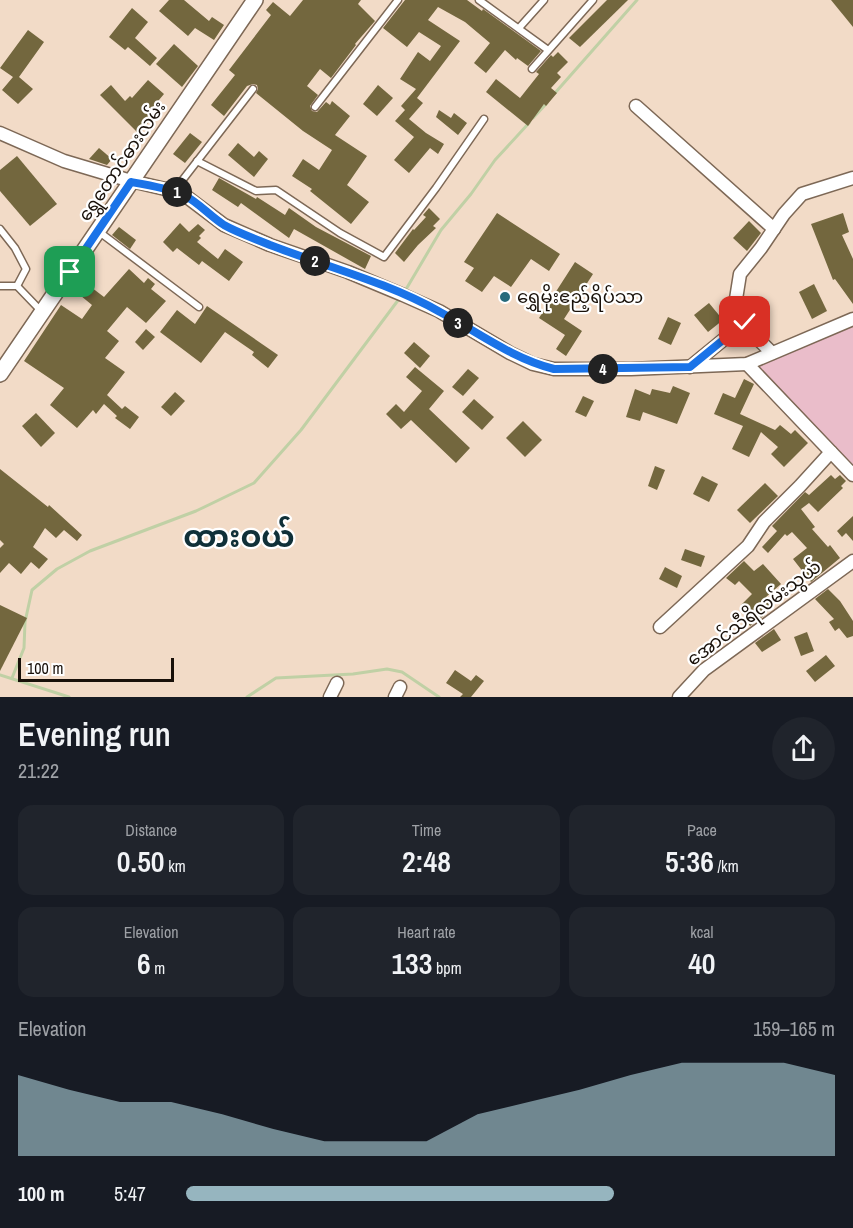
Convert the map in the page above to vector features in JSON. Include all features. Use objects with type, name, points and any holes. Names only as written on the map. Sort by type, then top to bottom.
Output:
[{"type":"street","name":"ရွှေတောင်ဓားလမ်း","points":[[0,373],[255,0]]},
{"type":"street","points":[[636,106],[774,229]]},
{"type":"street","points":[[0,133],[64,161],[131,182],[174,191],[187,197],[224,225],[270,245],[348,272],[403,295],[439,311],[510,353],[533,364],[554,369],[747,364],[853,320]]},
{"type":"street","points":[[772,353],[745,322],[736,299],[740,274],[802,194],[853,178]]},
{"type":"street","points":[[690,367],[745,322]]},
{"type":"street","points":[[747,364],[853,475]]},
{"type":"street","points":[[660,627],[748,546],[764,522],[831,452]]},
{"type":"street","name":"အောင်သီရိလမ်းသွယ်","points":[[679,697],[704,670],[853,561]]},
{"type":"street","points":[[330,697],[337,683]]},
{"type":"lane","points":[[315,107],[398,0]]},
{"type":"lane","points":[[519,28],[544,0]]},
{"type":"lane","points":[[532,69],[593,0]]},
{"type":"lane","points":[[484,1],[548,50]]},
{"type":"lane","points":[[174,191],[253,89]]},
{"type":"lane","points":[[197,161],[256,191],[276,190],[340,233],[384,257],[436,188],[484,118]]},
{"type":"lane","points":[[0,229],[15,248],[26,269],[17,286]]},
{"type":"lane","points":[[98,231],[199,307]]},
{"type":"lane","points":[[0,286],[17,286],[42,312]]},
{"type":"shaded area","points":[[853,324],[853,467],[757,365]]},
{"type":"building","points":[[169,0],[184,0],[209,21],[212,17],[224,25],[214,40],[195,28],[188,36],[159,11]]},
{"type":"building","points":[[303,0],[361,0],[358,4],[375,21],[331,78],[320,69],[307,86],[318,95],[310,106],[312,111],[317,112],[326,102],[330,105],[332,101],[350,116],[335,135],[367,156],[347,185],[369,202],[351,224],[310,191],[312,189],[292,176],[303,159],[319,170],[332,150],[303,131],[256,93],[257,85],[247,86],[224,116],[211,105],[235,75],[229,70],[271,15],[266,10],[273,2],[290,16]]},
{"type":"building","points":[[405,0],[467,0],[541,51],[528,66],[517,58],[516,60],[505,50],[486,73],[474,63],[490,43],[465,22],[438,7],[428,20],[460,41],[417,98],[423,103],[409,119],[444,144],[438,154],[430,148],[409,173],[394,160],[414,137],[395,121],[405,110],[401,106],[416,89],[400,79],[418,52],[430,61],[441,46],[419,32],[407,47],[383,28]]},
{"type":"building","points":[[607,0],[628,0],[580,47],[569,38]]},
{"type":"building","points":[[831,0],[853,0],[853,27]]},
{"type":"building","points":[[132,8],[148,22],[135,38],[157,58],[150,66],[128,47],[125,50],[109,37]]},
{"type":"building","points":[[28,30],[44,42],[19,77],[33,89],[18,104],[2,90],[13,77],[0,68]]},
{"type":"building","points":[[174,44],[198,66],[182,87],[156,64]]},
{"type":"building","points":[[558,52],[568,62],[557,73],[561,77],[551,88],[557,93],[546,106],[544,104],[528,126],[486,92],[496,79],[520,98],[539,74],[536,72],[551,55],[553,57]]},
{"type":"building","points":[[148,80],[164,94],[148,113],[153,118],[138,133],[100,95],[111,85],[125,101],[130,96],[132,98]]},
{"type":"building","points":[[378,85],[393,98],[377,116],[363,104]]},
{"type":"building","points":[[439,110],[451,118],[454,113],[467,123],[458,135],[436,117]]},
{"type":"building","points":[[190,133],[202,142],[185,163],[173,154]]},
{"type":"building","points":[[238,143],[254,157],[259,151],[268,159],[254,177],[228,155]]},
{"type":"building","points":[[99,148],[112,159],[107,165],[89,159]]},
{"type":"building","points":[[17,156],[57,204],[30,226],[0,191],[0,170]]},
{"type":"building","points":[[219,178],[256,199],[257,197],[285,215],[289,208],[316,227],[371,256],[365,269],[294,229],[289,238],[241,203],[238,207],[212,190]]},
{"type":"building","points":[[429,208],[440,219],[433,226],[436,228],[404,262],[395,253],[413,229],[426,217],[423,215]]},
{"type":"building","points":[[497,213],[560,254],[549,271],[531,259],[511,287],[494,276],[482,292],[465,281],[474,268],[464,262]]},
{"type":"building","points":[[843,213],[849,232],[842,235],[853,259],[853,304],[835,279],[833,280],[811,224]]},
{"type":"building","points":[[749,221],[761,233],[747,251],[733,238]]},
{"type":"building","points":[[180,223],[189,232],[198,224],[205,230],[197,242],[218,259],[225,249],[243,262],[229,281],[202,261],[199,265],[177,248],[173,252],[163,242]]},
{"type":"building","points":[[119,227],[136,240],[130,249],[112,235]]},
{"type":"building","points":[[575,262],[593,274],[564,319],[582,331],[566,356],[556,349],[565,335],[539,318]]},
{"type":"building","points":[[129,269],[144,283],[148,278],[155,284],[151,289],[166,301],[146,323],[127,307],[107,331],[119,341],[105,358],[125,372],[107,395],[122,409],[125,406],[139,417],[130,429],[115,418],[117,416],[104,404],[96,414],[93,410],[77,428],[50,405],[64,388],[24,361],[61,305],[82,319],[92,305],[75,291],[83,281],[104,297]]},
{"type":"building","points":[[814,284],[827,311],[812,319],[799,292]]},
{"type":"building","points":[[709,303],[723,320],[708,332],[694,315]]},
{"type":"building","points":[[207,306],[278,355],[268,368],[252,355],[254,352],[225,332],[201,363],[160,332],[177,310],[195,324]]},
{"type":"building","points":[[668,317],[681,323],[671,345],[658,339]]},
{"type":"building","points":[[146,329],[155,337],[143,350],[135,342]]},
{"type":"building","points":[[414,342],[430,356],[420,368],[404,353]]},
{"type":"building","points":[[415,367],[444,391],[429,409],[470,448],[456,463],[411,420],[401,429],[386,414],[396,404],[404,412],[422,391],[406,377]]},
{"type":"building","points":[[468,369],[479,378],[463,396],[452,387]]},
{"type":"building","points":[[744,379],[754,384],[740,414],[775,430],[780,425],[791,434],[795,430],[808,443],[784,467],[771,454],[778,447],[761,432],[749,457],[732,449],[743,426],[714,414],[723,393],[735,398]]},
{"type":"building","points":[[673,386],[690,393],[677,424],[643,412],[640,421],[626,417],[635,389],[650,395],[652,389],[670,393]]},
{"type":"building","points":[[175,392],[185,401],[171,416],[161,407]]},
{"type":"building","points":[[583,396],[594,401],[586,417],[575,412]]},
{"type":"building","points":[[474,399],[494,417],[482,430],[462,412]]},
{"type":"building","points":[[36,413],[55,433],[41,447],[22,426]]},
{"type":"building","points":[[523,421],[542,440],[525,457],[506,438]]},
{"type":"building","points":[[655,466],[665,470],[657,490],[648,486]]},
{"type":"building","points":[[0,469],[48,507],[49,505],[82,535],[77,541],[64,530],[56,538],[45,528],[33,547],[48,559],[39,569],[31,562],[21,574],[9,563],[0,573],[0,548],[4,544],[0,540]]},
{"type":"building","points":[[831,475],[835,479],[840,475],[846,481],[841,486],[843,488],[818,512],[809,503],[801,509],[815,527],[812,529],[828,547],[830,545],[840,558],[811,582],[793,559],[807,548],[792,532],[787,536],[785,534],[768,553],[762,547],[777,531],[772,526],[805,492],[809,495]]},
{"type":"building","points":[[702,476],[718,484],[709,502],[693,494]]},
{"type":"building","points":[[765,483],[778,496],[750,523],[737,510]]},
{"type":"building","points":[[853,516],[853,541],[846,533],[842,537],[837,531]]},
{"type":"building","points":[[685,549],[705,556],[701,567],[681,560]]},
{"type":"building","points":[[744,561],[754,571],[763,564],[781,584],[766,597],[773,604],[765,615],[750,626],[745,619],[751,615],[741,605],[752,594],[739,581],[735,585],[726,578]]},
{"type":"building","points":[[665,567],[682,576],[677,588],[659,579]]},
{"type":"building","points":[[828,589],[840,601],[853,621],[853,636],[847,638],[839,628],[835,631],[829,622],[834,619],[815,599]]},
{"type":"building","points":[[0,605],[27,618],[0,671]]},
{"type":"building","points":[[774,629],[781,640],[762,652],[755,643]]},
{"type":"building","points":[[807,632],[814,651],[801,656],[794,637]]},
{"type":"building","points":[[826,655],[835,666],[815,682],[806,671]]},
{"type":"building","points":[[455,670],[471,681],[476,675],[484,681],[471,697],[460,697],[463,694],[446,683]]},
{"type":"waterway","points":[[555,93],[637,0]]},
{"type":"waterway","points":[[533,118],[547,103]]},
{"type":"waterway","points":[[405,291],[441,230],[495,160],[529,123]]},
{"type":"waterway","points":[[12,678],[24,648],[25,622],[32,590],[57,569],[90,551],[196,511],[254,483],[301,430],[399,299]]},
{"type":"waterway","points":[[247,697],[276,678],[353,674],[387,669],[402,672],[439,697]]},
{"type":"waterway","points":[[0,675],[69,697]]},
{"type":"place","name":"ရွှေမိုးဧည့်ရိပ်သာ","points":[[505,297]]},
{"type":"district","name":"ထားဝယ်","points":[[239,537]]},
{"type":"route","points":[[70,272],[131,182],[174,191],[187,197],[224,225],[270,245],[348,272],[403,295],[439,311],[510,353],[533,364],[554,369],[690,367],[745,322]]}]
